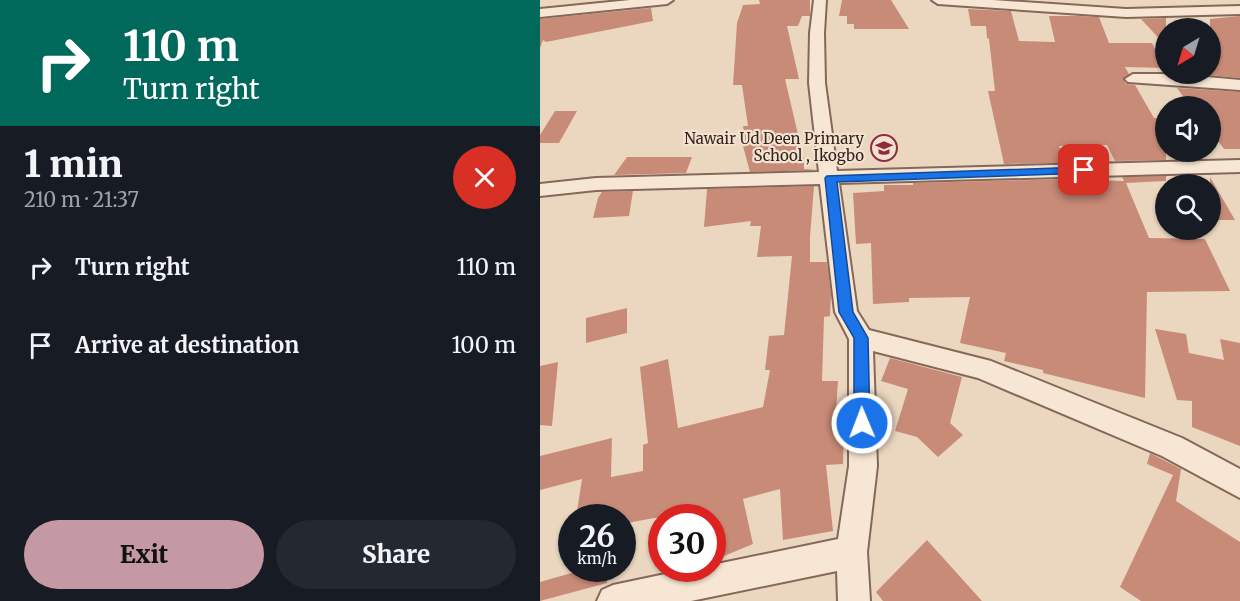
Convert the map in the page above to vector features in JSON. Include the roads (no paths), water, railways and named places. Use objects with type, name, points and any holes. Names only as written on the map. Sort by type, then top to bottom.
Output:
[{"type":"street","points":[[540,13],[668,0]]},
{"type":"street","points":[[820,0],[816,33],[817,83],[831,178],[846,312],[861,338],[863,466],[852,552],[854,601]]},
{"type":"street","points":[[938,0],[1126,13],[1240,10]]},
{"type":"street","points":[[1133,79],[1174,79],[1240,85]]},
{"type":"street","points":[[540,190],[596,184],[1240,166]]},
{"type":"street","points":[[861,338],[982,368],[1172,447],[1240,484]]},
{"type":"street","points":[[613,601],[852,552]]},
{"type":"place","name":"Nawair Ud Deen Primary School , Ikogbo","points":[[884,148]]}]
